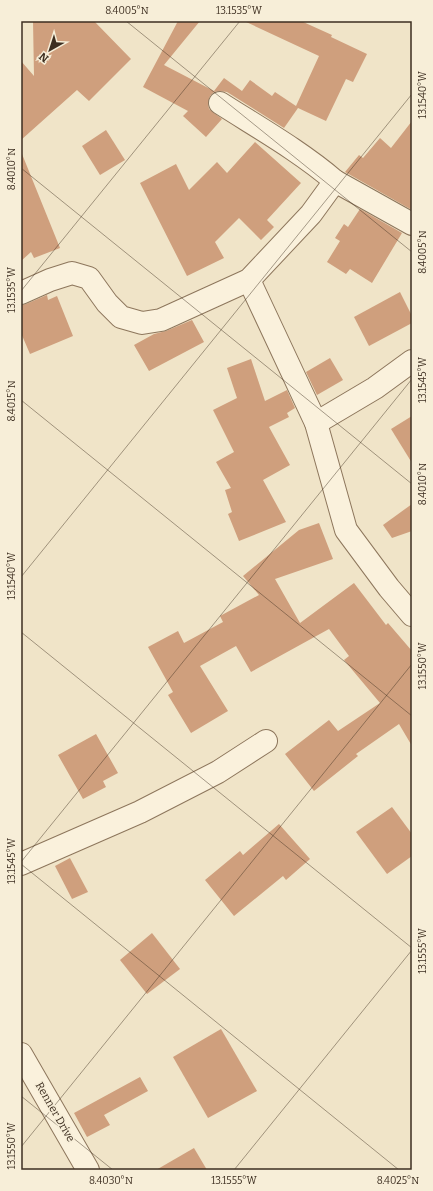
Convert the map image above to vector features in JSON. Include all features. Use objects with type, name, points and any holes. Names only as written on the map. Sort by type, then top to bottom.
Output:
[{"type":"street","points":[[220,103],[305,158],[335,181],[412,224]]},
{"type":"street","points":[[21,293],[50,280],[72,273],[89,278],[107,303],[121,317],[142,323],[161,320],[249,280],[311,214],[335,181]]},
{"type":"street","points":[[249,280],[316,423],[346,530],[388,588],[410,609]]},
{"type":"street","points":[[316,423],[375,388],[412,361]]},
{"type":"street","points":[[21,864],[140,812],[218,772],[266,742]]},
{"type":"street","name":"Renner Drive","points":[[21,1054],[88,1170]]},
{"type":"building","points":[[33,21],[94,21],[131,59],[89,101],[77,90],[21,140],[21,61],[34,76]]},
{"type":"building","points":[[178,21],[200,21],[164,65],[214,91],[224,78],[242,91],[250,80],[272,96],[275,92],[296,106],[319,56],[244,21],[301,21],[332,35],[331,37],[367,54],[353,82],[346,79],[326,121],[298,108],[284,128],[227,92],[220,91],[214,92],[210,96],[208,103],[209,109],[222,119],[206,137],[183,116],[188,111],[143,87]]},
{"type":"building","points":[[412,121],[412,210],[345,172],[359,155],[363,158],[380,138],[391,148]]},
{"type":"building","points":[[106,130],[125,160],[100,175],[82,146]]},
{"type":"building","points":[[255,142],[301,183],[267,220],[274,227],[261,240],[239,218],[215,242],[224,258],[187,276],[140,183],[176,164],[189,190],[217,162],[227,173]]},
{"type":"building","points":[[22,154],[60,248],[34,258],[31,252],[21,261]]},
{"type":"building","points":[[360,209],[402,233],[372,283],[350,269],[346,274],[327,262],[340,241],[335,238],[344,224],[348,227]]},
{"type":"building","points":[[400,292],[412,316],[412,323],[369,346],[354,317]]},
{"type":"building","points":[[47,295],[48,300],[57,296],[73,336],[30,354],[21,333],[21,305]]},
{"type":"building","points":[[192,320],[204,342],[149,371],[134,345],[154,334],[166,331]]},
{"type":"building","points":[[330,358],[343,380],[317,395],[306,372]]},
{"type":"building","points":[[251,359],[265,401],[287,390],[295,408],[287,413],[289,417],[269,427],[290,465],[263,480],[286,522],[239,541],[228,514],[232,512],[225,490],[231,488],[216,462],[234,452],[213,410],[237,398],[227,368]]},
{"type":"building","points":[[412,416],[412,463],[391,429]]},
{"type":"building","points":[[412,504],[412,531],[392,538],[383,525]]},
{"type":"building","points":[[319,523],[333,559],[275,579],[300,623],[354,583],[386,625],[388,623],[412,651],[412,746],[399,724],[356,754],[358,756],[314,791],[285,754],[329,720],[338,731],[380,703],[344,660],[349,656],[329,629],[251,672],[236,646],[200,666],[228,711],[191,733],[168,695],[173,692],[148,647],[178,631],[184,643],[223,622],[220,616],[259,595],[243,576],[299,530]]},
{"type":"building","points":[[96,734],[118,773],[103,781],[106,787],[83,799],[58,755]]},
{"type":"building","points":[[392,807],[412,834],[412,856],[387,874],[356,832]]},
{"type":"building","points":[[279,824],[310,859],[286,880],[283,876],[234,916],[205,880],[240,851],[243,855]]},
{"type":"building","points":[[70,858],[88,892],[72,899],[55,866]]},
{"type":"building","points":[[152,933],[180,969],[147,994],[120,960]]},
{"type":"building","points":[[221,1029],[257,1091],[208,1118],[173,1057]]},
{"type":"building","points":[[140,1077],[148,1091],[104,1115],[110,1125],[87,1137],[74,1113]]},
{"type":"building","points":[[194,1148],[207,1170],[156,1170]]}]
